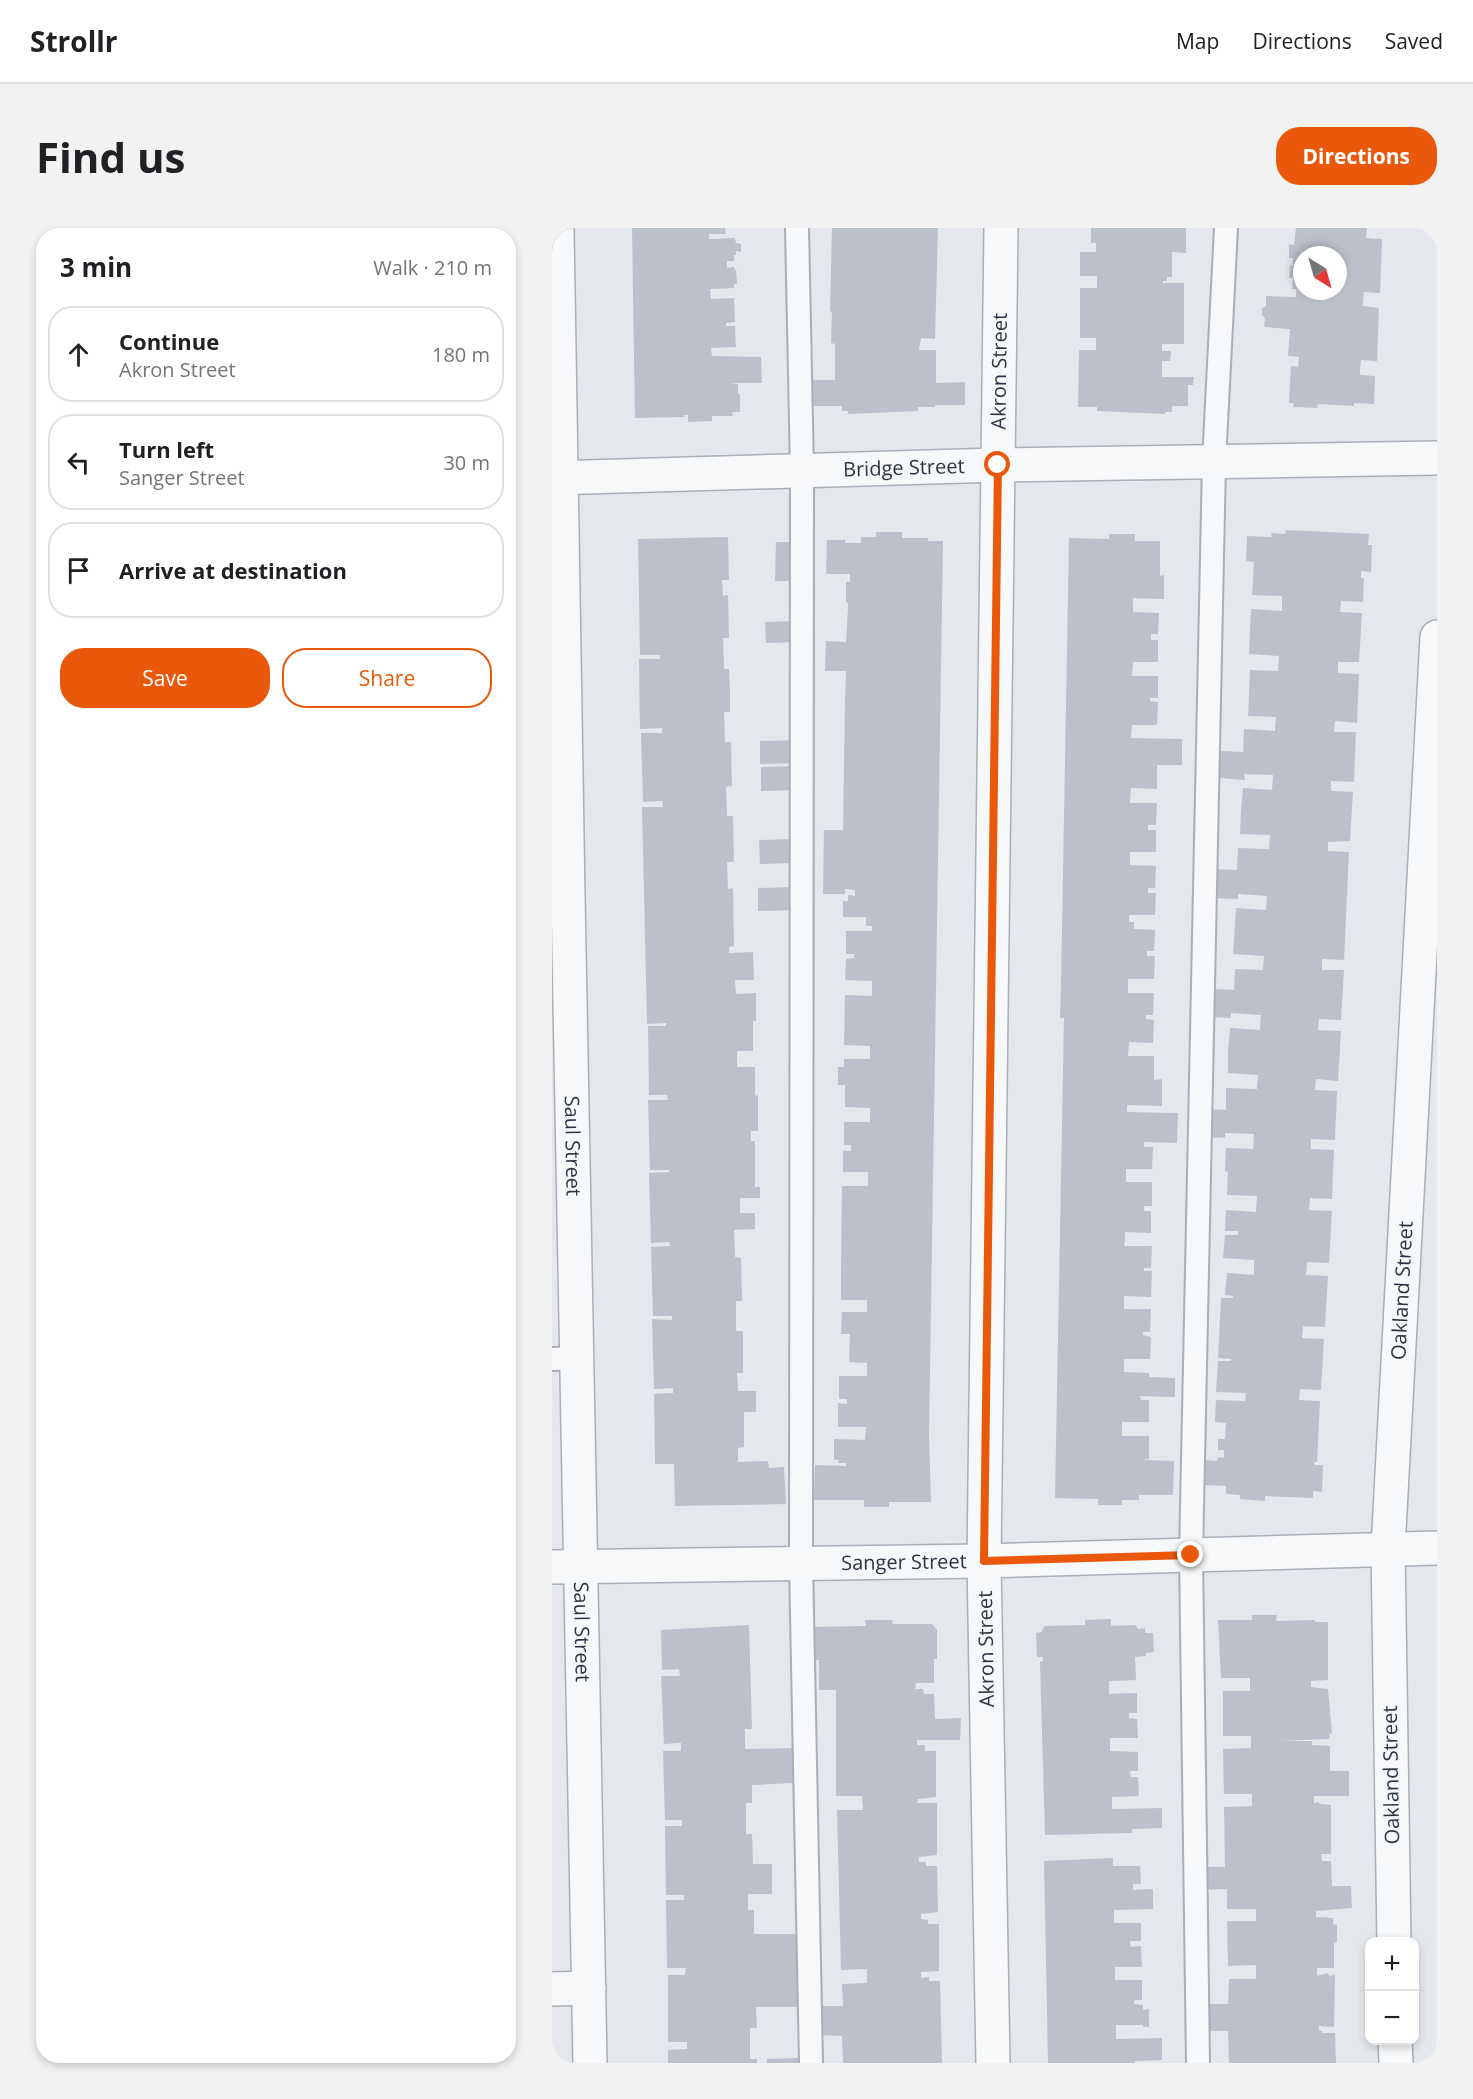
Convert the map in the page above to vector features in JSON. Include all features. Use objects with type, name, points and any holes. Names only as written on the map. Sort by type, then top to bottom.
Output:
[{"type":"street","name":"Saul Street","points":[[557,228],[560,896],[567,1567],[589,1988],[590,2063]]},
{"type":"street","name":"Akron Street","points":[[993,2063],[984,1561],[1001,228]]},
{"type":"street","name":"Bridge Street","points":[[557,478],[998,465],[1437,458]]},
{"type":"street","name":"Oakland Street","points":[[1394,1937],[1388,1549],[1437,637]]},
{"type":"street","name":"Sanger Street","points":[[567,1567],[984,1561],[1437,1548]]},
{"type":"street","points":[[552,1989],[589,1988]]},
{"type":"street","points":[[1395,2045],[1396,2063]]},
{"type":"lane","points":[[797,228],[802,471],[801,1564],[811,2063]]},
{"type":"lane","points":[[1198,2063],[1191,1555],[1214,462],[1226,228]]},
{"type":"building","points":[[632,228],[725,228],[726,234],[709,234],[709,239],[735,238],[736,243],[741,244],[741,252],[736,251],[734,261],[727,261],[727,268],[734,267],[736,270],[737,284],[734,284],[734,288],[710,289],[711,299],[734,298],[735,322],[726,323],[726,326],[735,326],[736,347],[711,348],[712,356],[761,357],[762,383],[730,383],[738,384],[738,394],[740,394],[740,412],[732,412],[733,416],[712,416],[712,421],[688,422],[688,415],[684,415],[685,417],[635,418]]},
{"type":"building","points":[[832,228],[938,228],[935,339],[921,338],[919,350],[936,350],[936,383],[965,382],[965,405],[918,407],[918,411],[848,414],[848,411],[842,411],[842,406],[813,406],[813,380],[835,380],[835,344],[831,343],[832,312],[830,311]]},
{"type":"building","points":[[1091,228],[1186,228],[1186,253],[1172,252],[1172,277],[1167,277],[1167,281],[1163,281],[1163,283],[1184,283],[1184,344],[1162,344],[1162,351],[1171,351],[1170,361],[1162,361],[1162,377],[1194,377],[1193,385],[1188,385],[1188,406],[1172,406],[1172,412],[1165,412],[1165,414],[1097,411],[1097,407],[1078,407],[1079,350],[1096,350],[1096,338],[1080,338],[1080,288],[1097,288],[1097,276],[1080,276],[1080,252],[1096,252],[1096,243],[1091,243]]},
{"type":"building","points":[[1296,228],[1367,228],[1366,238],[1382,239],[1380,293],[1364,292],[1363,300],[1363,306],[1379,308],[1377,361],[1361,360],[1360,369],[1360,375],[1375,376],[1374,404],[1354,403],[1354,406],[1318,404],[1317,408],[1293,407],[1294,403],[1289,403],[1291,366],[1298,367],[1299,357],[1288,356],[1290,329],[1264,327],[1265,318],[1262,315],[1262,308],[1266,306],[1266,296],[1293,297],[1293,300],[1347,300],[1347,246],[1293,246],[1293,258],[1289,258],[1289,244],[1294,245]]},
{"type":"building","points":[[1290,266],[1293,266],[1293,278],[1289,278]]},
{"type":"building","points":[[1286,530],[1369,534],[1368,545],[1372,545],[1371,572],[1361,571],[1361,578],[1364,578],[1363,602],[1341,601],[1340,612],[1362,613],[1359,662],[1338,662],[1338,673],[1359,674],[1357,723],[1335,721],[1334,732],[1356,732],[1354,782],[1331,781],[1331,791],[1353,792],[1350,841],[1328,842],[1328,851],[1349,852],[1344,960],[1322,959],[1322,970],[1344,970],[1341,1020],[1319,1019],[1318,1030],[1341,1031],[1338,1081],[1316,1079],[1315,1090],[1337,1091],[1335,1140],[1311,1139],[1311,1149],[1334,1150],[1332,1199],[1310,1198],[1309,1210],[1332,1211],[1329,1263],[1307,1262],[1306,1275],[1328,1276],[1325,1327],[1303,1326],[1302,1338],[1324,1339],[1321,1390],[1300,1389],[1299,1400],[1320,1401],[1317,1462],[1314,1462],[1315,1465],[1323,1465],[1322,1492],[1313,1491],[1313,1498],[1265,1496],[1265,1501],[1240,1499],[1240,1495],[1226,1494],[1226,1486],[1203,1485],[1204,1460],[1217,1461],[1218,1457],[1224,1458],[1224,1450],[1218,1450],[1218,1439],[1225,1439],[1226,1423],[1215,1422],[1216,1400],[1245,1401],[1246,1393],[1216,1392],[1218,1361],[1231,1361],[1231,1359],[1218,1358],[1221,1298],[1233,1298],[1233,1296],[1225,1295],[1227,1273],[1254,1275],[1254,1260],[1223,1258],[1225,1235],[1238,1235],[1238,1231],[1225,1231],[1226,1210],[1256,1212],[1257,1196],[1227,1195],[1228,1172],[1225,1171],[1226,1148],[1253,1149],[1254,1134],[1225,1133],[1225,1138],[1205,1137],[1207,1109],[1226,1110],[1226,1088],[1257,1089],[1258,1075],[1228,1073],[1228,1051],[1230,1028],[1260,1030],[1261,1015],[1231,1013],[1231,1018],[1211,1017],[1213,989],[1234,990],[1235,969],[1263,970],[1264,956],[1233,954],[1236,908],[1266,910],[1267,896],[1238,894],[1238,899],[1212,898],[1214,869],[1237,870],[1238,848],[1269,849],[1270,835],[1240,834],[1241,812],[1243,788],[1272,790],[1273,775],[1244,774],[1245,780],[1219,778],[1221,751],[1243,752],[1244,729],[1275,731],[1276,717],[1248,716],[1250,670],[1278,671],[1279,656],[1249,654],[1251,609],[1282,611],[1282,596],[1252,595],[1254,562],[1246,561],[1247,536],[1272,537],[1271,533],[1285,534]]},
{"type":"building","points":[[876,532],[902,532],[902,538],[928,538],[928,541],[943,541],[929,1435],[931,1502],[889,1502],[889,1507],[864,1507],[864,1500],[814,1500],[815,1465],[846,1466],[846,1463],[838,1463],[839,1460],[834,1460],[834,1439],[865,1440],[866,1427],[838,1427],[838,1403],[847,1404],[847,1399],[839,1399],[839,1376],[867,1376],[867,1363],[849,1362],[850,1334],[841,1334],[842,1312],[867,1312],[867,1300],[841,1300],[841,1274],[842,1186],[868,1186],[868,1172],[843,1172],[843,1151],[851,1151],[851,1145],[844,1145],[844,1122],[870,1122],[870,1108],[845,1107],[845,1085],[838,1085],[838,1067],[844,1067],[844,1059],[870,1059],[870,1046],[844,1045],[845,995],[872,996],[872,981],[845,980],[846,959],[854,958],[854,954],[846,954],[846,931],[872,931],[872,926],[866,926],[866,917],[843,917],[843,901],[848,901],[848,895],[855,896],[855,890],[845,889],[845,894],[823,894],[824,830],[843,830],[846,671],[825,671],[826,641],[846,642],[848,603],[846,602],[846,582],[850,582],[850,574],[826,574],[827,540],[861,543],[861,537],[876,537]]},
{"type":"building","points":[[1109,534],[1135,534],[1135,541],[1160,541],[1160,576],[1164,575],[1164,599],[1133,598],[1133,612],[1159,613],[1158,634],[1151,634],[1151,640],[1158,640],[1158,662],[1133,662],[1132,676],[1158,676],[1158,698],[1150,698],[1150,701],[1158,702],[1157,725],[1132,725],[1131,738],[1182,739],[1182,765],[1157,765],[1157,789],[1131,788],[1130,803],[1157,803],[1156,825],[1148,825],[1148,830],[1156,830],[1156,852],[1130,852],[1130,865],[1156,866],[1155,888],[1148,888],[1148,893],[1156,893],[1155,915],[1129,915],[1129,922],[1134,922],[1134,929],[1155,930],[1154,951],[1147,951],[1147,956],[1155,956],[1154,979],[1128,979],[1128,993],[1154,993],[1153,1015],[1146,1015],[1146,1019],[1154,1020],[1153,1043],[1129,1042],[1128,1056],[1154,1056],[1154,1080],[1162,1079],[1162,1106],[1127,1105],[1127,1112],[1178,1113],[1177,1143],[1144,1142],[1144,1147],[1153,1147],[1152,1169],[1126,1169],[1126,1182],[1152,1182],[1152,1206],[1144,1206],[1144,1211],[1151,1211],[1151,1233],[1125,1232],[1124,1246],[1152,1246],[1151,1268],[1144,1268],[1144,1271],[1152,1271],[1151,1297],[1124,1296],[1124,1309],[1151,1309],[1150,1332],[1143,1332],[1143,1335],[1151,1337],[1150,1359],[1124,1359],[1124,1372],[1149,1373],[1149,1377],[1175,1378],[1175,1397],[1140,1396],[1141,1400],[1149,1400],[1149,1422],[1122,1422],[1122,1436],[1149,1436],[1149,1459],[1141,1460],[1174,1461],[1173,1495],[1139,1495],[1139,1500],[1122,1500],[1122,1505],[1098,1505],[1098,1499],[1055,1498],[1064,1018],[1060,1018],[1069,538],[1109,539]]},
{"type":"building","points":[[728,537],[729,580],[722,580],[723,596],[728,595],[729,638],[723,638],[724,669],[729,669],[730,712],[724,712],[725,742],[731,742],[732,786],[726,787],[727,816],[733,816],[734,862],[727,862],[728,889],[733,888],[734,946],[729,947],[729,953],[753,952],[754,980],[735,980],[736,994],[756,993],[753,1051],[737,1051],[737,1067],[755,1067],[758,1131],[751,1131],[751,1141],[755,1141],[755,1187],[760,1187],[760,1198],[740,1198],[740,1213],[755,1213],[755,1229],[734,1230],[735,1257],[741,1258],[742,1301],[736,1301],[736,1331],[743,1331],[743,1373],[737,1373],[738,1391],[756,1391],[756,1412],[744,1412],[744,1447],[738,1448],[738,1462],[768,1461],[769,1468],[784,1467],[786,1504],[675,1506],[674,1464],[655,1464],[654,1394],[673,1393],[673,1388],[654,1389],[652,1319],[672,1320],[672,1316],[653,1316],[651,1247],[670,1246],[669,1242],[651,1243],[649,1173],[669,1172],[669,1170],[650,1170],[648,1100],[668,1100],[667,1095],[649,1095],[648,1026],[666,1026],[666,1023],[647,1024],[642,807],[663,807],[662,801],[643,802],[641,733],[662,733],[662,728],[640,729],[639,659],[660,659],[660,655],[640,655],[638,539]]},
{"type":"building","points":[[776,542],[798,542],[797,581],[775,581]]},
{"type":"building","points":[[798,621],[798,642],[766,643],[765,622]]},
{"type":"building","points":[[798,740],[799,763],[760,764],[760,741]]},
{"type":"building","points":[[798,766],[799,790],[761,791],[761,767]]},
{"type":"building","points":[[795,839],[795,863],[760,864],[759,840]]},
{"type":"building","points":[[796,887],[797,910],[758,911],[758,888]]},
{"type":"building","points":[[1252,1615],[1277,1615],[1276,1621],[1328,1622],[1328,1680],[1311,1681],[1311,1687],[1328,1689],[1332,1734],[1330,1733],[1329,1739],[1278,1741],[1312,1741],[1312,1745],[1330,1746],[1330,1771],[1349,1771],[1349,1796],[1314,1796],[1314,1803],[1331,1805],[1331,1854],[1321,1854],[1322,1861],[1331,1861],[1332,1886],[1351,1886],[1352,1908],[1316,1911],[1316,1917],[1333,1918],[1333,1924],[1337,1925],[1334,1968],[1317,1968],[1317,1976],[1328,1973],[1329,1976],[1335,1975],[1334,2027],[1319,2026],[1319,2030],[1322,2033],[1335,2033],[1336,2063],[1229,2063],[1228,2031],[1206,2031],[1206,2004],[1228,2004],[1229,1979],[1256,1979],[1256,1965],[1228,1966],[1227,1921],[1256,1921],[1256,1909],[1227,1909],[1227,1889],[1203,1890],[1203,1867],[1225,1867],[1224,1807],[1252,1806],[1252,1794],[1224,1794],[1223,1749],[1251,1748],[1251,1736],[1223,1736],[1223,1691],[1250,1691],[1250,1678],[1221,1678],[1218,1620],[1252,1620]]},
{"type":"building","points":[[1111,1619],[1111,1626],[1135,1625],[1138,1629],[1145,1628],[1145,1633],[1153,1633],[1154,1652],[1146,1653],[1146,1656],[1135,1657],[1136,1680],[1109,1681],[1109,1694],[1137,1693],[1137,1713],[1129,1713],[1129,1718],[1137,1719],[1138,1738],[1110,1738],[1110,1751],[1138,1752],[1138,1771],[1130,1771],[1131,1777],[1138,1777],[1139,1796],[1112,1797],[1112,1809],[1162,1808],[1162,1828],[1132,1829],[1132,1833],[1045,1835],[1040,1662],[1043,1661],[1043,1657],[1037,1657],[1036,1633],[1042,1632],[1045,1626],[1085,1625],[1085,1620]]},
{"type":"building","points":[[865,1620],[892,1620],[893,1624],[932,1624],[937,1630],[934,1683],[916,1683],[915,1689],[923,1689],[924,1694],[934,1694],[935,1719],[961,1718],[960,1740],[917,1740],[917,1745],[925,1745],[925,1751],[936,1751],[936,1797],[918,1799],[917,1803],[937,1803],[937,1855],[919,1857],[919,1862],[926,1862],[926,1866],[937,1866],[938,1912],[921,1914],[921,1919],[928,1920],[928,1924],[939,1924],[939,1971],[921,1972],[921,1978],[929,1977],[929,1981],[940,1981],[942,2063],[843,2063],[842,2036],[820,2035],[819,2006],[843,2006],[842,1984],[867,1983],[867,1969],[841,1970],[837,1810],[863,1810],[862,1796],[836,1796],[836,1690],[819,1690],[819,1660],[810,1660],[809,1627],[866,1626]]},
{"type":"building","points":[[749,1625],[752,1729],[745,1729],[745,1749],[794,1748],[794,1783],[752,1785],[752,1803],[746,1803],[746,1834],[752,1834],[753,1864],[772,1864],[772,1894],[748,1894],[748,1910],[754,1910],[754,1934],[798,1934],[799,2007],[756,2007],[757,2028],[750,2028],[750,2059],[757,2059],[757,2063],[668,2063],[668,2050],[687,2049],[687,2042],[668,2042],[668,1975],[685,1975],[686,1968],[667,1968],[666,1900],[684,1900],[684,1895],[666,1895],[665,1826],[682,1826],[682,1820],[665,1820],[663,1751],[681,1751],[681,1743],[664,1744],[661,1676],[680,1676],[679,1669],[662,1670],[661,1630]]},
{"type":"building","points":[[1113,1858],[1113,1866],[1140,1866],[1141,1884],[1133,1884],[1133,1890],[1153,1889],[1153,1909],[1114,1910],[1114,1923],[1141,1923],[1141,1941],[1130,1941],[1131,1947],[1141,1946],[1142,1967],[1115,1967],[1115,1980],[1142,1980],[1142,2000],[1135,2000],[1134,2004],[1143,2005],[1143,2010],[1149,2009],[1149,2027],[1116,2025],[1116,2039],[1162,2038],[1162,2060],[1135,2061],[1135,2063],[1048,2063],[1044,1861]]},
{"type":"building","points":[[799,2058],[799,2063],[767,2063],[767,2059]]},
{"type":"route","points":[[998,465],[984,1561],[1191,1555]]}]
